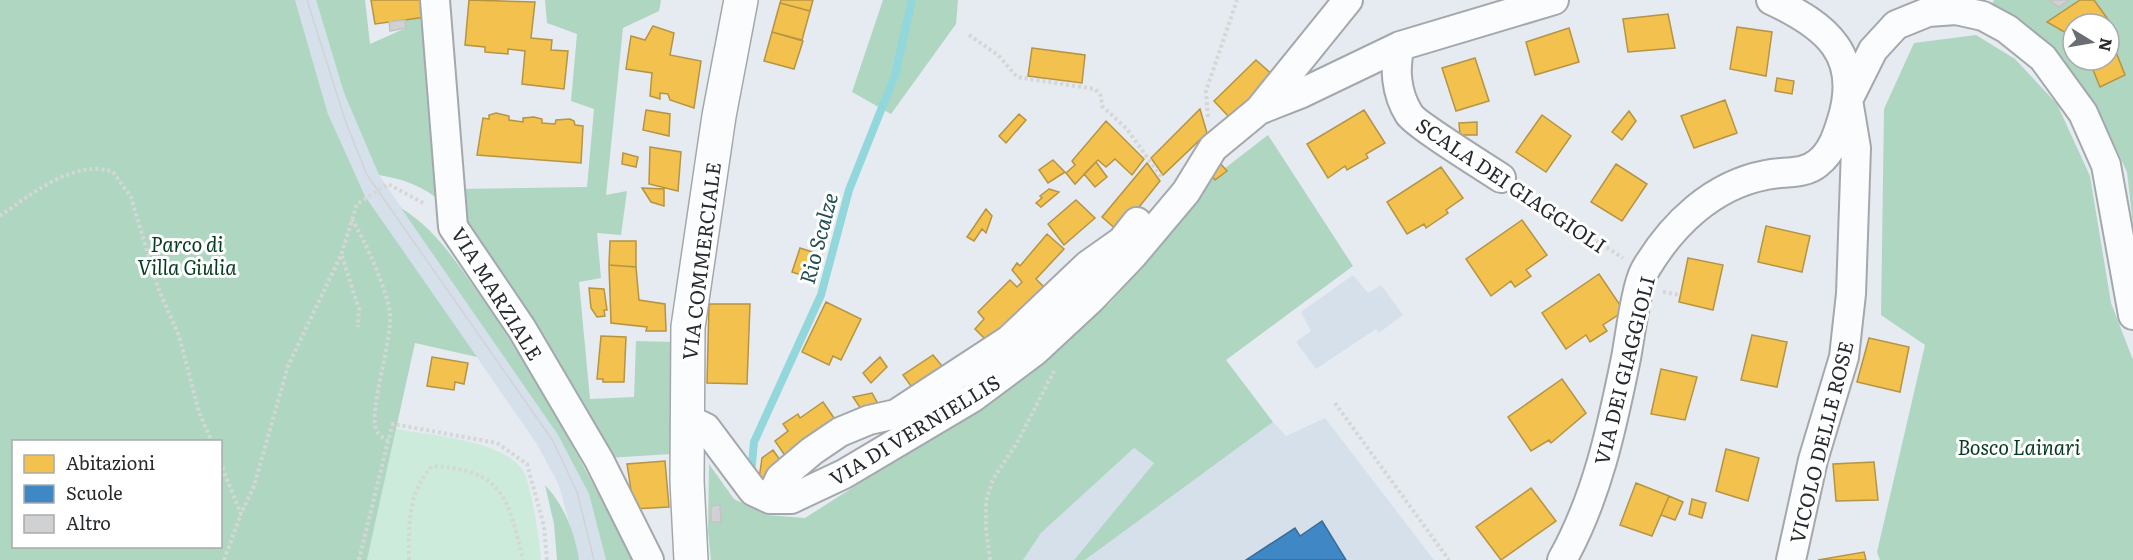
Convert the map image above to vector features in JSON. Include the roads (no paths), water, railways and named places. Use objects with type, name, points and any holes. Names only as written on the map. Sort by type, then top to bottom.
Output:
[{"type":"main road","name":"VIA COMMERCIALE","points":[[690,560],[688,327],[719,116],[741,0]]},
{"type":"street","name":"VIA MARZIALE","points":[[435,0],[453,227],[522,329],[599,460],[649,560]]},
{"type":"street","name":"VIA DI VERNIELLIS","points":[[1213,148],[1186,192],[1133,255],[1035,351],[972,398],[844,474],[791,500],[770,499],[780,478],[812,451],[840,432],[868,420],[896,414],[1009,340],[1088,266],[1122,241],[1168,183],[1259,110],[1348,0]]},
{"type":"street","points":[[1259,110],[1302,93],[1400,46],[1554,0]]},
{"type":"street","name":"VIA DEI GIAGGIOLI","points":[[1562,560],[1588,505],[1606,448],[1644,272],[1687,216],[1719,192],[1754,177],[1801,171],[1818,164],[1834,144],[1848,100],[1849,74],[1834,46],[1820,27],[1798,12],[1771,0]]},
{"type":"street","points":[[1848,100],[1873,50],[1896,25],[1928,12],[1956,10],[1970,6],[2030,47],[2060,80],[2083,113],[2106,165],[2133,315]]},
{"type":"street","name":"SCALA DEI GIAGGIOLI","points":[[1400,46],[1395,63],[1397,80],[1409,115],[1501,178]]},
{"type":"street","name":"VICOLO DELLE ROSE","points":[[1791,560],[1813,460],[1844,357],[1851,294],[1856,148],[1848,100]]},
{"type":"street","points":[[687,419],[706,428],[753,492],[770,499]]},
{"type":"waterway","name":"Rio Scalze","points":[[751,474],[754,442],[821,295],[849,190],[895,75],[912,0]]},
{"type":"tram line","points":[[307,0],[345,120],[367,175],[553,441],[577,492],[594,560]]},
{"type":"park label","name":"Parco di Villa Giulia","points":[[187,254]]},
{"type":"park label","name":"Bosco Lainari","points":[[2019,446]]}]
